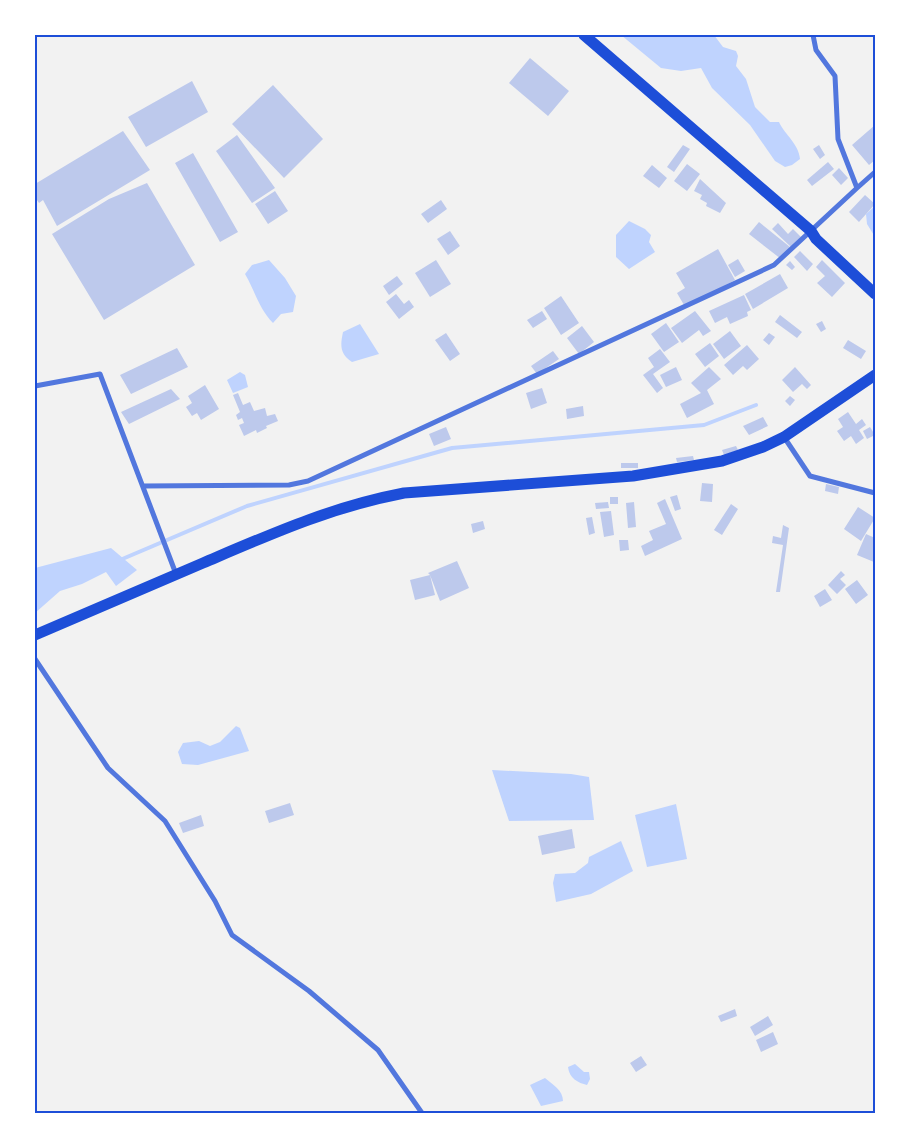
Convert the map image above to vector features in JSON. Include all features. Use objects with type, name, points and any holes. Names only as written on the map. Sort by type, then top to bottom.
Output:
[{"type":"highway","points":[[584,35],[811,231],[816,239],[875,294]]},
{"type":"highway","points":[[811,231],[821,234],[875,284]]},
{"type":"highway","points":[[35,635],[332,510],[370,499],[404,493],[633,476],[722,461],[763,448],[784,437],[875,375]]},
{"type":"street","points":[[813,35],[816,50],[835,76],[835,114],[838,140],[858,188]]},
{"type":"street","points":[[143,486],[289,485],[308,481],[774,265],[875,172]]},
{"type":"street","points":[[35,386],[100,374],[176,575]]},
{"type":"street","points":[[784,437],[810,476],[875,493]]},
{"type":"street","points":[[35,659],[108,768],[166,822],[215,901],[232,935],[309,991],[378,1050],[422,1113]]},
{"type":"water","points":[[621,35],[714,35],[723,47],[736,51],[738,56],[736,66],[746,79],[755,107],[770,122],[779,122],[797,149],[800,159],[792,165],[785,167],[775,161],[750,125],[712,88],[701,68],[681,71],[661,68]]},
{"type":"water","points":[[875,206],[875,237],[867,224],[866,214]]},
{"type":"water","points":[[629,221],[645,229],[651,235],[649,242],[655,252],[629,269],[616,257],[616,235]]},
{"type":"water","points":[[269,260],[285,278],[296,296],[293,312],[281,314],[273,323],[261,306],[245,274],[252,265]]},
{"type":"water","points":[[360,324],[379,354],[352,362],[343,353],[341,341],[343,332]]},
{"type":"water","points":[[240,372],[245,375],[248,387],[233,393],[227,380]]},
{"type":"water","points":[[111,548],[137,570],[116,586],[106,572],[82,584],[60,591],[35,613],[35,568]]},
{"type":"water","points":[[236,726],[240,728],[249,751],[198,765],[182,764],[178,752],[183,743],[199,741],[210,746],[220,742]]},
{"type":"water","points":[[492,770],[571,774],[589,777],[594,820],[509,821]]},
{"type":"water","points":[[676,804],[687,859],[647,867],[635,815]]},
{"type":"water","points":[[621,841],[633,871],[591,894],[556,902],[553,883],[555,874],[575,873],[588,863],[589,857]]},
{"type":"water","points":[[575,1064],[584,1072],[589,1072],[590,1079],[587,1085],[577,1081],[570,1074],[568,1067]]},
{"type":"water","points":[[545,1078],[559,1091],[563,1101],[541,1106],[530,1085]]},
{"type":"building","points":[[530,58],[569,91],[548,116],[509,83]]},
{"type":"building","points":[[192,81],[208,112],[146,147],[128,117]]},
{"type":"building","points":[[273,85],[323,139],[284,178],[232,124]]},
{"type":"building","points":[[875,125],[875,160],[869,165],[852,145]]},
{"type":"building","points":[[123,131],[150,170],[57,226],[43,200],[39,203],[35,197],[35,184]]},
{"type":"building","points":[[237,135],[275,188],[252,203],[216,151]]},
{"type":"building","points":[[683,145],[690,149],[674,172],[667,167]]},
{"type":"building","points":[[819,145],[825,155],[820,159],[813,149]]},
{"type":"building","points":[[193,153],[238,232],[220,242],[175,163]]},
{"type":"building","points":[[828,162],[834,169],[812,186],[807,180]]},
{"type":"building","points":[[687,164],[700,174],[687,191],[674,181]]},
{"type":"building","points":[[652,165],[667,178],[659,188],[643,176]]},
{"type":"building","points":[[839,168],[848,178],[841,185],[832,175]]},
{"type":"building","points":[[700,179],[726,203],[720,213],[706,206],[707,203],[700,199],[702,195],[694,191]]},
{"type":"building","points":[[147,183],[195,265],[104,320],[52,234],[109,199]]},
{"type":"building","points":[[275,191],[288,211],[268,224],[255,204]]},
{"type":"building","points":[[865,195],[875,204],[859,222],[849,212]]},
{"type":"building","points":[[441,200],[447,209],[428,223],[421,214]]},
{"type":"building","points":[[759,222],[790,247],[781,259],[749,234]]},
{"type":"building","points":[[778,223],[788,234],[793,229],[801,237],[791,247],[772,229]]},
{"type":"building","points":[[450,231],[460,246],[448,255],[437,239]]},
{"type":"building","points":[[718,249],[735,280],[693,304],[684,305],[677,293],[685,288],[676,273]]},
{"type":"building","points":[[800,251],[813,264],[807,271],[794,257]]},
{"type":"building","points":[[738,259],[745,271],[735,277],[728,265]]},
{"type":"building","points":[[436,260],[451,284],[430,297],[415,273]]},
{"type":"building","points":[[822,260],[845,283],[832,297],[817,283],[825,276],[816,267]]},
{"type":"building","points":[[790,261],[795,267],[792,270],[786,265]]},
{"type":"building","points":[[780,274],[788,288],[753,309],[745,294]]},
{"type":"building","points":[[397,276],[403,284],[389,295],[383,286]]},
{"type":"building","points":[[396,294],[404,304],[409,300],[414,307],[399,319],[386,302]]},
{"type":"building","points":[[744,295],[751,310],[747,312],[748,316],[730,324],[727,317],[715,323],[709,311]]},
{"type":"building","points":[[561,296],[579,323],[561,335],[544,308]]},
{"type":"building","points":[[542,311],[547,319],[533,328],[527,320]]},
{"type":"building","points":[[695,311],[711,331],[703,336],[699,330],[682,343],[671,328]]},
{"type":"building","points":[[780,315],[802,332],[797,338],[775,322]]},
{"type":"building","points":[[822,321],[826,329],[821,332],[816,324]]},
{"type":"building","points":[[666,323],[679,342],[664,352],[651,334]]},
{"type":"building","points":[[582,326],[594,342],[579,354],[567,338]]},
{"type":"building","points":[[730,331],[741,346],[724,359],[713,344]]},
{"type":"building","points":[[446,333],[460,354],[450,361],[435,340]]},
{"type":"building","points":[[769,333],[775,337],[769,345],[763,340]]},
{"type":"building","points":[[848,340],[866,351],[861,359],[843,348]]},
{"type":"building","points":[[710,343],[719,356],[705,367],[695,354]]},
{"type":"building","points":[[747,345],[759,359],[747,370],[743,366],[733,375],[724,365]]},
{"type":"building","points":[[177,348],[188,367],[131,394],[120,375]]},
{"type":"building","points":[[660,349],[670,362],[653,374],[663,388],[657,393],[643,375],[654,367],[648,358]]},
{"type":"building","points":[[553,351],[559,359],[537,374],[531,366]]},
{"type":"building","points":[[676,367],[682,380],[666,387],[660,375]]},
{"type":"building","points":[[709,367],[721,379],[707,390],[714,404],[687,418],[680,404],[701,393],[691,383]]},
{"type":"building","points":[[795,367],[811,385],[807,389],[802,384],[793,392],[782,380]]},
{"type":"building","points":[[205,385],[219,409],[201,420],[197,413],[192,416],[186,407],[192,403],[188,396]]},
{"type":"building","points":[[542,388],[547,403],[531,409],[526,393]]},
{"type":"building","points":[[171,389],[180,399],[129,424],[121,412]]},
{"type":"building","points":[[238,393],[243,405],[250,402],[254,411],[265,408],[267,416],[275,414],[278,421],[266,426],[267,428],[257,433],[256,430],[244,436],[239,425],[244,423],[242,418],[238,420],[236,415],[240,412],[233,395]]},
{"type":"building","points":[[790,396],[795,400],[790,406],[785,401]]},
{"type":"building","points":[[583,406],[584,416],[567,419],[566,409]]},
{"type":"building","points":[[848,412],[856,424],[862,419],[866,425],[859,430],[864,438],[856,444],[851,436],[844,441],[837,431],[843,427],[838,419]]},
{"type":"building","points":[[763,417],[768,426],[749,435],[743,426]]},
{"type":"building","points":[[446,427],[451,439],[434,446],[429,434]]},
{"type":"building","points":[[870,427],[875,435],[867,439],[863,431]]},
{"type":"building","points":[[736,446],[738,450],[724,455],[722,450]]},
{"type":"building","points":[[693,456],[694,460],[677,462],[676,458]]},
{"type":"building","points":[[621,463],[638,463],[638,468],[621,468]]},
{"type":"building","points":[[702,483],[713,484],[712,502],[700,501]]},
{"type":"building","points":[[826,484],[839,487],[838,494],[825,491]]},
{"type":"building","points":[[677,495],[681,509],[675,511],[670,497]]},
{"type":"building","points":[[610,497],[618,497],[618,504],[610,504]]},
{"type":"building","points":[[665,499],[682,539],[645,556],[641,546],[653,540],[649,531],[666,524],[657,503]]},
{"type":"building","points":[[608,502],[609,508],[596,509],[595,503]]},
{"type":"building","points":[[634,502],[636,527],[628,528],[626,503]]},
{"type":"building","points":[[731,504],[738,509],[722,535],[714,530]]},
{"type":"building","points":[[858,507],[875,518],[861,541],[844,529]]},
{"type":"building","points":[[611,511],[614,535],[604,537],[600,512]]},
{"type":"building","points":[[592,517],[595,533],[589,535],[586,518]]},
{"type":"building","points":[[483,521],[485,529],[473,533],[471,524]]},
{"type":"building","points":[[783,525],[789,528],[780,592],[776,592],[783,545],[772,543],[773,536],[781,538]]},
{"type":"building","points":[[866,534],[875,538],[874,562],[857,555]]},
{"type":"building","points":[[619,540],[628,540],[629,550],[620,551]]},
{"type":"building","points":[[457,561],[469,588],[440,601],[428,573]]},
{"type":"building","points":[[841,571],[845,575],[840,579],[846,585],[837,594],[828,585]]},
{"type":"building","points":[[430,575],[435,595],[415,600],[410,580]]},
{"type":"building","points":[[857,580],[868,595],[856,604],[845,589]]},
{"type":"building","points":[[825,589],[832,600],[820,607],[814,596]]},
{"type":"building","points":[[290,803],[294,815],[269,823],[265,811]]},
{"type":"building","points":[[201,815],[204,826],[183,833],[179,823]]},
{"type":"building","points":[[572,829],[575,848],[542,855],[538,836]]},
{"type":"building","points":[[735,1009],[737,1016],[721,1022],[718,1016]]},
{"type":"building","points":[[768,1016],[773,1025],[755,1036],[750,1027]]},
{"type":"building","points":[[773,1032],[778,1044],[761,1052],[756,1040]]},
{"type":"building","points":[[641,1056],[647,1065],[636,1072],[630,1063]]},
{"type":"waterway","points":[[120,560],[247,506],[452,448],[704,425],[756,405]]}]
